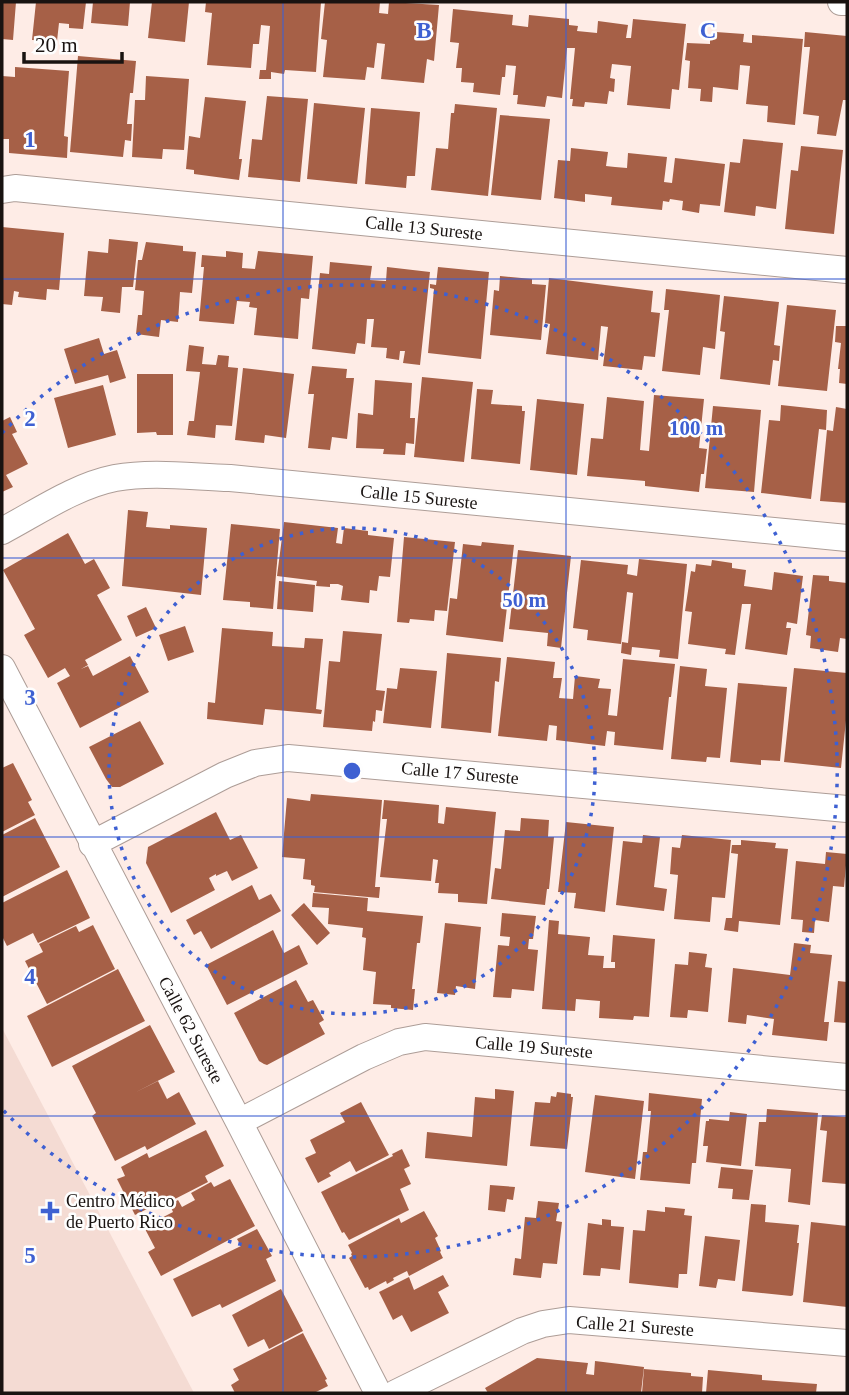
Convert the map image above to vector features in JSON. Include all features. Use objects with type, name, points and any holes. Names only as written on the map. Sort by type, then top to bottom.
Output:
[{"type":"street","points":[[841,2],[847,2]]},
{"type":"street","name":"Calle 13 Sureste","points":[[2,190],[15,188],[847,270]]},
{"type":"street","name":"Calle 15 Sureste","points":[[2,531],[81,489],[116,478],[161,475],[230,478],[847,538]]},
{"type":"street","name":"Calle 62 Sureste","points":[[2,668],[378,1393]]},
{"type":"street","name":"Calle 17 Sureste","points":[[92,844],[225,775],[255,763],[288,758],[847,809]]},
{"type":"street","name":"Calle 19 Sureste","points":[[239,1122],[364,1057],[399,1042],[425,1037],[847,1076]]},
{"type":"street","name":"Calle 21 Sureste","points":[[396,1393],[522,1331],[569,1320],[847,1343]]},
{"type":"shaded area","name":"Centro Médico de Puerto Rico","points":[[2,1028],[194,1393],[2,1393]]},
{"type":"building","points":[[2,2],[16,2],[13,40],[2,39]]},
{"type":"building","points":[[36,2],[86,2],[83,29],[69,28],[69,24],[59,23],[57,41],[32,40]]},
{"type":"building","points":[[93,2],[130,2],[128,26],[91,23]]},
{"type":"building","points":[[152,2],[189,2],[185,42],[148,38]]},
{"type":"building","points":[[206,2],[321,2],[316,72],[285,70],[284,74],[271,72],[271,79],[259,79],[260,70],[266,70],[270,26],[261,25],[259,44],[253,44],[251,68],[207,65],[212,13],[205,12]]},
{"type":"building","points":[[325,2],[380,2],[379,13],[388,14],[389,2],[439,5],[434,61],[427,59],[424,83],[381,79],[385,44],[377,43],[374,68],[367,67],[365,80],[323,77],[327,40],[321,39]]},
{"type":"building","points":[[453,9],[513,15],[512,25],[528,27],[529,15],[569,19],[569,25],[578,26],[577,31],[597,33],[598,21],[628,25],[626,38],[631,38],[633,19],[686,24],[679,90],[672,89],[670,109],[627,105],[631,66],[612,64],[610,78],[615,79],[614,92],[609,91],[607,104],[585,102],[584,107],[572,106],[573,99],[570,99],[575,48],[567,48],[562,98],[547,96],[545,107],[517,104],[518,95],[513,95],[516,66],[506,65],[500,95],[473,92],[474,83],[461,82],[462,68],[456,68],[459,43],[450,42]]},
{"type":"building","points":[[716,32],[744,34],[743,42],[752,43],[752,35],[803,39],[795,125],[767,122],[768,106],[746,104],[750,66],[740,65],[738,90],[713,87],[712,102],[700,101],[701,89],[688,88],[690,61],[685,60],[687,43],[710,44],[710,37],[715,38]]},
{"type":"building","points":[[805,32],[847,36],[847,100],[843,100],[836,136],[817,134],[819,116],[803,114],[810,47],[804,47]]},
{"type":"building","points":[[78,56],[136,61],[127,124],[132,124],[131,141],[125,140],[123,157],[70,152]]},
{"type":"building","points":[[15,67],[69,71],[64,136],[68,137],[67,158],[9,153],[9,139],[2,139],[2,76],[15,77]]},
{"type":"building","points":[[146,76],[189,79],[184,150],[163,149],[162,159],[132,157],[135,100],[145,100]]},
{"type":"building","points":[[267,96],[308,99],[300,182],[248,177],[252,139],[262,140]]},
{"type":"building","points":[[205,97],[246,101],[239,180],[194,174],[194,170],[186,169],[189,136],[200,138]]},
{"type":"building","points":[[314,103],[365,108],[357,184],[307,179]]},
{"type":"building","points":[[455,104],[497,108],[488,196],[431,190],[436,148],[448,149],[451,113],[454,113]]},
{"type":"building","points":[[371,108],[420,112],[415,176],[407,176],[406,188],[365,184]]},
{"type":"building","points":[[500,115],[550,119],[541,200],[491,195]]},
{"type":"building","points":[[743,139],[783,143],[776,209],[756,206],[755,216],[724,212],[730,162],[740,163]]},
{"type":"building","points":[[801,146],[843,150],[834,234],[785,229],[791,170],[798,171]]},
{"type":"building","points":[[571,148],[608,152],[606,166],[615,167],[627,168],[628,153],[667,157],[664,182],[672,183],[675,158],[725,164],[720,206],[700,204],[699,213],[682,210],[683,201],[670,199],[669,202],[663,201],[662,210],[611,205],[612,197],[585,194],[585,202],[554,198],[558,160],[570,161]]},
{"type":"building","points":[[2,227],[64,233],[59,290],[47,289],[46,300],[18,297],[19,292],[14,291],[12,305],[2,304]]},
{"type":"building","points":[[109,239],[138,242],[133,287],[122,287],[120,313],[101,311],[103,297],[84,296],[88,251],[108,253]]},
{"type":"building","points":[[146,242],[183,246],[183,251],[196,252],[192,293],[180,292],[178,322],[161,320],[159,337],[136,334],[138,315],[142,315],[144,291],[135,290],[138,260],[142,260]]},
{"type":"building","points":[[226,251],[243,253],[242,268],[255,269],[258,251],[313,256],[309,299],[301,298],[298,339],[254,335],[257,308],[249,307],[250,302],[237,301],[234,324],[199,321],[204,267],[201,267],[202,255],[226,257]]},
{"type":"building","points":[[330,262],[372,266],[370,280],[386,281],[387,267],[430,272],[420,365],[403,363],[405,351],[400,351],[399,360],[386,358],[387,348],[371,347],[374,319],[367,319],[365,344],[357,343],[355,354],[312,349],[320,273],[329,274]]},
{"type":"building","points":[[438,267],[489,272],[481,359],[428,353],[434,289],[430,288],[430,284],[436,285]]},
{"type":"building","points":[[500,276],[532,279],[532,284],[546,285],[541,340],[490,335],[494,290],[499,291]]},
{"type":"building","points":[[549,278],[653,291],[651,312],[660,313],[655,357],[644,356],[642,370],[603,366],[608,327],[601,326],[598,360],[546,354],[550,324],[545,323]]},
{"type":"building","points":[[666,289],[720,295],[715,349],[703,347],[700,375],[662,371],[669,310],[664,310]]},
{"type":"building","points":[[724,296],[779,302],[774,345],[780,346],[779,361],[773,360],[770,385],[720,379],[725,332],[720,331]]},
{"type":"building","points":[[787,305],[836,310],[827,391],[778,386]]},
{"type":"building","points":[[836,326],[847,326],[847,384],[839,383],[841,343],[835,342]]},
{"type":"building","points":[[99,338],[104,354],[117,350],[126,378],[110,383],[108,375],[75,384],[64,349]]},
{"type":"building","points":[[189,345],[204,347],[202,364],[216,365],[218,355],[229,356],[228,367],[238,368],[232,426],[216,425],[215,438],[187,435],[189,421],[194,421],[200,372],[186,371]]},
{"type":"building","points":[[312,366],[347,369],[346,378],[354,378],[347,439],[332,437],[330,450],[308,448],[314,394],[308,394]]},
{"type":"building","points":[[243,368],[294,374],[286,438],[265,435],[264,443],[235,440]]},
{"type":"building","points":[[137,374],[173,374],[173,435],[137,433]]},
{"type":"building","points":[[422,377],[473,382],[464,462],[414,457]]},
{"type":"building","points":[[375,380],[412,383],[410,418],[415,418],[414,444],[406,443],[405,455],[383,454],[384,449],[356,448],[358,413],[373,415]]},
{"type":"building","points":[[103,385],[116,435],[68,448],[54,398]]},
{"type":"building","points":[[477,389],[493,390],[491,404],[522,406],[522,411],[525,411],[520,464],[471,459]]},
{"type":"building","points":[[654,395],[704,399],[699,448],[707,449],[699,492],[645,486],[645,481],[587,476],[591,438],[603,439],[607,397],[644,401],[640,450],[649,451]]},
{"type":"building","points":[[537,399],[584,404],[577,475],[530,470]]},
{"type":"building","points":[[781,405],[827,410],[826,430],[819,429],[811,499],[761,493],[769,420],[780,421]]},
{"type":"building","points":[[713,406],[761,410],[754,492],[705,488]]},
{"type":"building","points":[[836,407],[847,409],[847,503],[820,501],[827,430],[833,431]]},
{"type":"building","points":[[10,417],[17,432],[12,434],[28,464],[6,475],[13,487],[2,492],[2,421]]},
{"type":"building","points":[[128,510],[148,512],[146,527],[170,529],[170,525],[207,528],[201,595],[122,586]]},
{"type":"building","points":[[284,522],[338,528],[336,543],[342,544],[344,528],[368,531],[368,535],[394,538],[390,577],[379,576],[377,591],[370,590],[369,603],[341,600],[343,586],[338,584],[330,584],[330,587],[316,586],[317,581],[277,576]]},
{"type":"building","points":[[231,524],[280,529],[273,609],[250,607],[250,602],[223,600]]},
{"type":"building","points":[[68,533],[85,564],[94,559],[110,588],[97,595],[122,640],[85,660],[88,665],[81,669],[88,666],[93,676],[130,656],[149,692],[80,728],[57,683],[70,676],[65,668],[48,678],[24,635],[35,629],[3,570]]},
{"type":"building","points":[[404,537],[455,542],[447,611],[435,610],[434,621],[410,619],[409,623],[397,622]]},
{"type":"building","points":[[482,542],[514,545],[503,642],[446,635],[450,598],[457,599],[463,544],[481,546]]},
{"type":"building","points":[[518,550],[571,556],[561,648],[547,646],[548,633],[509,629]]},
{"type":"building","points":[[639,559],[687,564],[678,659],[659,657],[660,650],[632,647],[631,655],[621,653],[622,642],[628,643],[633,593],[627,592],[621,644],[587,640],[588,630],[573,628],[581,560],[628,565],[627,574],[637,576]]},
{"type":"building","points":[[712,560],[732,563],[732,568],[746,570],[744,586],[772,590],[774,572],[803,576],[797,624],[787,622],[786,628],[791,628],[787,655],[745,649],[751,604],[742,604],[735,655],[725,654],[726,649],[688,644],[692,612],[685,611],[691,571],[695,572],[696,564],[711,566]]},
{"type":"building","points":[[813,575],[829,576],[829,581],[847,583],[847,639],[840,638],[838,652],[810,648],[811,636],[806,635]]},
{"type":"building","points":[[279,581],[315,585],[313,612],[277,609]]},
{"type":"building","points":[[146,607],[156,628],[136,637],[127,616]]},
{"type":"building","points":[[185,626],[194,652],[168,661],[159,635]]},
{"type":"building","points":[[222,628],[273,632],[272,646],[304,648],[305,638],[323,639],[316,709],[322,710],[321,714],[265,709],[263,725],[207,719],[208,702],[215,703]]},
{"type":"building","points":[[343,631],[382,634],[376,690],[385,691],[382,711],[376,710],[372,731],[323,727],[329,661],[340,662]]},
{"type":"building","points":[[447,653],[501,658],[499,682],[495,681],[491,733],[441,728]]},
{"type":"building","points":[[507,657],[555,662],[553,678],[562,678],[559,698],[573,699],[575,676],[600,679],[598,688],[611,689],[608,715],[617,716],[623,659],[675,664],[663,750],[614,745],[615,732],[607,731],[605,746],[556,740],[557,726],[549,725],[547,741],[498,736]]},
{"type":"building","points":[[680,666],[707,669],[705,686],[727,688],[720,758],[707,757],[706,762],[671,759]]},
{"type":"building","points":[[400,668],[437,671],[431,728],[383,723],[387,688],[397,689]]},
{"type":"building","points":[[794,668],[847,673],[847,711],[841,768],[784,762]]},
{"type":"building","points":[[738,683],[787,687],[780,761],[761,760],[761,765],[730,762]]},
{"type":"building","points":[[140,721],[164,764],[120,787],[112,787],[89,747]]},
{"type":"building","points":[[13,763],[32,800],[28,802],[35,815],[2,832],[2,768]]},
{"type":"building","points":[[311,794],[382,800],[375,887],[380,887],[379,898],[314,892],[315,886],[311,885],[311,880],[303,879],[305,859],[282,857],[287,798],[310,801]]},
{"type":"building","points":[[384,800],[439,805],[438,823],[444,824],[446,807],[496,812],[487,904],[458,902],[458,894],[438,893],[439,883],[435,883],[438,860],[433,859],[431,881],[380,877],[387,819],[382,819]]},
{"type":"building","points":[[216,812],[230,840],[241,835],[258,868],[232,881],[227,871],[216,874],[209,878],[215,890],[171,913],[146,863],[148,847]]},
{"type":"building","points":[[35,818],[60,867],[2,897],[2,835]]},
{"type":"building","points":[[521,818],[549,820],[548,837],[554,837],[545,905],[491,899],[495,868],[501,869],[505,830],[520,831]]},
{"type":"building","points":[[566,822],[614,827],[605,912],[574,908],[576,893],[558,892]]},
{"type":"building","points":[[643,835],[660,837],[654,887],[667,889],[664,911],[616,905],[623,841],[642,843]]},
{"type":"building","points":[[682,835],[731,840],[725,898],[712,897],[710,922],[674,919],[678,875],[670,874],[672,847],[680,848]]},
{"type":"building","points":[[741,840],[776,843],[775,848],[788,849],[780,925],[739,921],[738,932],[724,930],[726,918],[732,918],[738,854],[731,853],[732,845],[741,845]]},
{"type":"building","points":[[826,852],[847,854],[844,887],[833,886],[829,922],[815,920],[814,933],[802,932],[803,920],[791,919],[796,861],[825,864]]},
{"type":"building","points":[[67,870],[90,918],[38,943],[33,933],[7,946],[2,936],[2,903]]},
{"type":"building","points":[[252,885],[259,900],[271,894],[281,911],[211,949],[201,931],[194,935],[186,920]]},
{"type":"building","points":[[313,893],[368,898],[367,911],[423,916],[412,989],[415,989],[413,1010],[373,1004],[376,972],[363,970],[366,938],[362,937],[363,928],[328,924],[329,908],[312,907]]},
{"type":"building","points":[[304,903],[330,933],[317,945],[291,915]]},
{"type":"building","points":[[502,913],[536,916],[533,939],[529,939],[528,949],[538,950],[534,991],[512,989],[511,998],[493,997],[498,945],[509,946],[510,937],[500,936]]},
{"type":"building","points":[[549,920],[559,921],[558,934],[590,937],[588,955],[604,956],[603,968],[615,968],[615,962],[611,962],[613,935],[655,939],[649,1017],[634,1016],[633,1020],[599,1018],[600,1001],[576,999],[575,1011],[542,1009]]},
{"type":"building","points":[[445,923],[481,927],[475,989],[456,986],[455,995],[437,993]]},
{"type":"building","points":[[93,925],[115,969],[47,1004],[25,961],[43,952],[39,944],[76,926],[79,932]]},
{"type":"building","points":[[273,930],[284,953],[299,945],[308,964],[227,1005],[206,965]]},
{"type":"building","points":[[794,943],[811,945],[810,953],[832,955],[824,1022],[829,1022],[827,1041],[772,1035],[774,1019],[747,1015],[746,1024],[728,1022],[733,968],[790,975]]},
{"type":"building","points":[[689,952],[707,954],[705,967],[712,968],[708,1012],[688,1010],[687,1018],[670,1017],[675,964],[688,965]]},
{"type":"building","points":[[118,969],[145,1021],[52,1067],[27,1016]]},
{"type":"building","points":[[296,980],[308,1002],[313,1000],[324,1020],[319,1023],[325,1034],[267,1065],[264,1064],[259,1061],[234,1013]]},
{"type":"building","points":[[838,981],[847,982],[847,1023],[834,1022]]},
{"type":"building","points":[[150,1025],[175,1072],[136,1092],[158,1081],[167,1099],[179,1092],[196,1124],[147,1150],[145,1146],[115,1161],[92,1116],[96,1113],[72,1066]]},
{"type":"building","points":[[495,1089],[514,1091],[507,1166],[425,1158],[427,1132],[472,1137],[475,1097],[495,1099]]},
{"type":"building","points":[[557,1092],[571,1094],[573,1097],[567,1149],[530,1146],[535,1102],[550,1103],[551,1096],[556,1097]]},
{"type":"building","points":[[649,1093],[702,1099],[696,1163],[692,1163],[690,1184],[640,1180],[643,1152],[647,1152],[651,1111],[648,1111]]},
{"type":"building","points":[[595,1095],[644,1101],[635,1179],[585,1172]]},
{"type":"building","points":[[361,1102],[389,1155],[356,1172],[350,1161],[318,1183],[305,1158],[316,1153],[310,1140],[345,1122],[340,1113]]},
{"type":"building","points":[[767,1109],[818,1113],[810,1205],[788,1202],[791,1169],[755,1166],[759,1122],[766,1122]]},
{"type":"building","points":[[730,1112],[747,1114],[741,1166],[706,1162],[708,1146],[703,1146],[706,1121],[729,1121]]},
{"type":"building","points":[[822,1115],[847,1117],[847,1184],[822,1182],[827,1131],[820,1130]]},
{"type":"building","points":[[206,1130],[224,1166],[205,1176],[208,1182],[135,1215],[117,1179],[125,1176],[121,1167],[147,1153],[149,1158]]},
{"type":"building","points":[[402,1149],[410,1166],[404,1169],[411,1184],[400,1189],[409,1210],[349,1240],[344,1232],[342,1233],[321,1192]]},
{"type":"building","points":[[721,1167],[753,1170],[749,1200],[732,1199],[733,1189],[718,1188]]},
{"type":"building","points":[[230,1179],[255,1226],[161,1276],[148,1252],[155,1248],[144,1227],[173,1212],[170,1205],[178,1200],[182,1207],[195,1200],[191,1193],[211,1182],[214,1187]]},
{"type":"building","points":[[490,1185],[515,1187],[513,1200],[507,1199],[505,1212],[488,1210]]},
{"type":"building","points":[[538,1201],[559,1203],[556,1221],[562,1222],[557,1264],[543,1263],[541,1278],[513,1275],[515,1258],[521,1259],[525,1217],[536,1218]]},
{"type":"building","points":[[751,1204],[766,1205],[765,1222],[799,1225],[791,1296],[742,1291]]},
{"type":"building","points":[[665,1207],[685,1209],[684,1215],[692,1216],[687,1274],[679,1274],[678,1288],[629,1283],[633,1230],[645,1231],[647,1210],[665,1212]]},
{"type":"building","points":[[424,1211],[438,1236],[435,1238],[443,1258],[409,1276],[407,1271],[387,1284],[386,1281],[369,1290],[368,1287],[365,1288],[349,1258],[352,1253],[348,1245],[399,1218],[401,1223]]},
{"type":"building","points":[[602,1219],[611,1220],[611,1226],[624,1227],[620,1270],[601,1268],[600,1276],[583,1275],[588,1223],[602,1225]]},
{"type":"building","points":[[811,1222],[847,1226],[847,1307],[803,1302]]},
{"type":"building","points":[[257,1229],[272,1256],[266,1259],[276,1281],[222,1308],[220,1304],[192,1317],[173,1279],[241,1246],[237,1239]]},
{"type":"building","points":[[705,1236],[740,1240],[735,1281],[718,1279],[716,1288],[699,1286]]},
{"type":"building","points":[[443,1275],[449,1286],[438,1292],[449,1313],[411,1332],[402,1315],[393,1320],[379,1292],[409,1277],[414,1290]]},
{"type":"building","points":[[281,1289],[303,1331],[269,1349],[264,1339],[248,1347],[232,1315]]},
{"type":"building","points":[[303,1333],[328,1386],[314,1393],[235,1393],[231,1385],[239,1380],[233,1369]]},
{"type":"building","points":[[537,1358],[588,1363],[586,1374],[594,1375],[595,1361],[644,1367],[641,1393],[488,1393],[485,1388]]},
{"type":"building","points":[[644,1369],[691,1373],[691,1376],[703,1377],[702,1393],[642,1393]]},
{"type":"building","points":[[708,1370],[762,1375],[762,1380],[817,1384],[816,1393],[706,1393]]},
{"type":"place","name":"Centro Médico de Puerto Rico","points":[[50,1211]]}]
